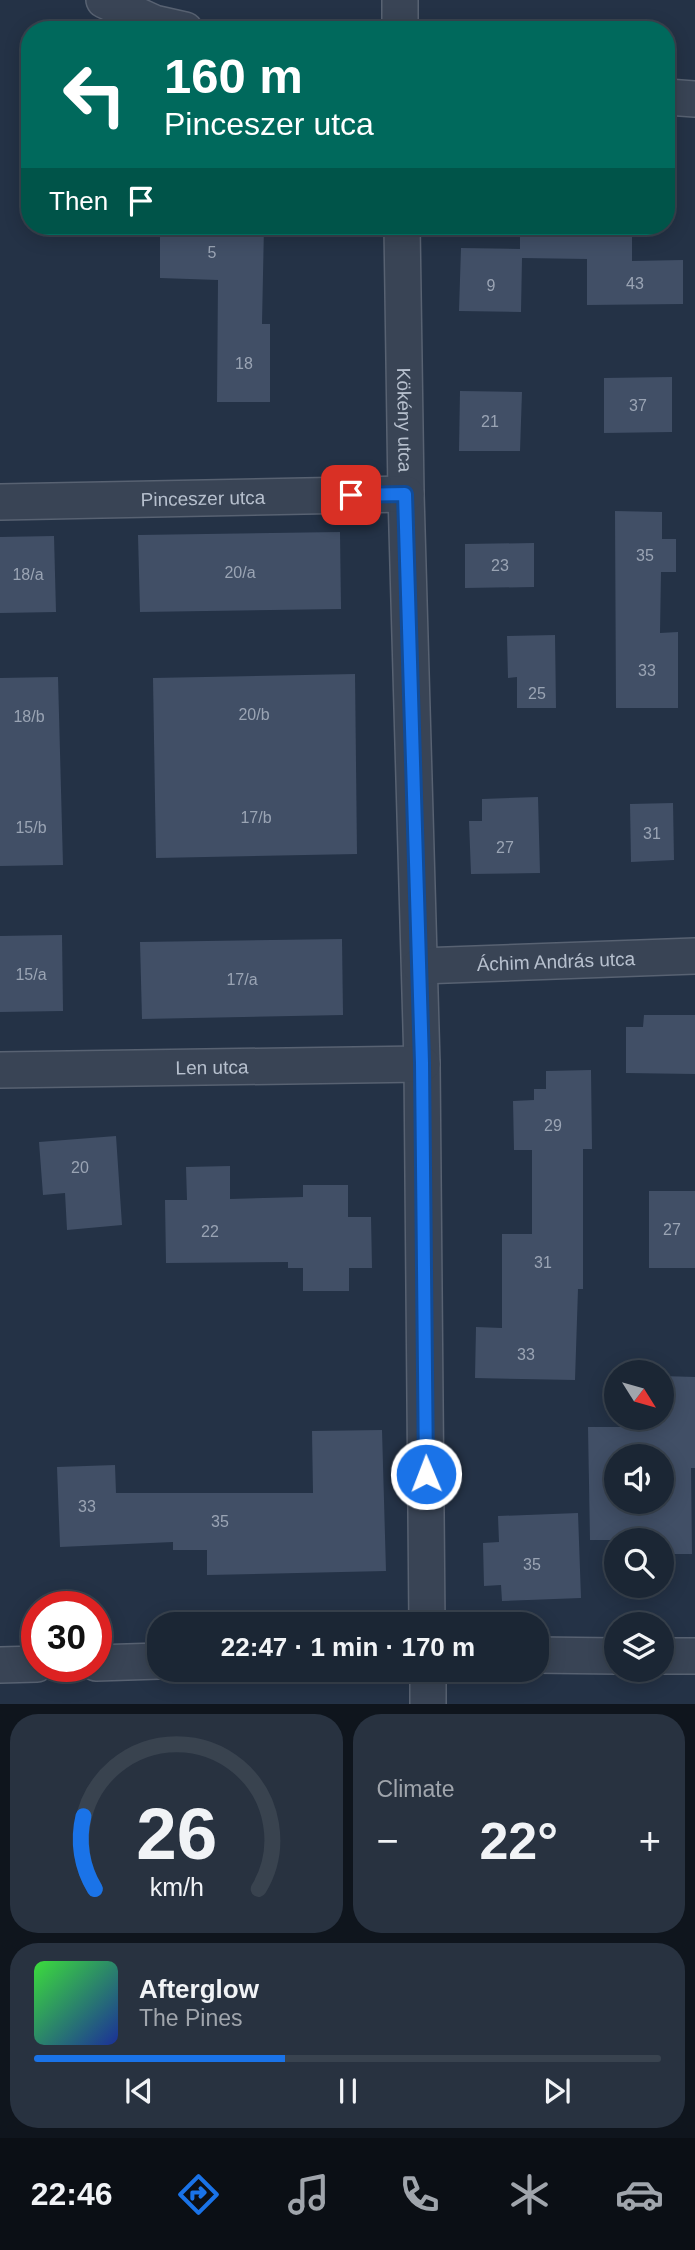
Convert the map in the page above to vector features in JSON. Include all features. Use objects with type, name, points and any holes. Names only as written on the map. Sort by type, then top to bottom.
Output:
[{"type":"street","points":[[104,0],[150,21]]},
{"type":"street","points":[[400,21],[401,0]]},
{"type":"street","points":[[675,98],[695,99]]},
{"type":"street","name":"Kökény utca","points":[[402,235],[405,494],[422,1063],[427,1612]]},
{"type":"street","name":"Pinceszer utca","points":[[0,502],[405,494]]},
{"type":"street","name":"Áchim András utca","points":[[419,966],[695,956]]},
{"type":"street","name":"Len utca","points":[[0,1070],[422,1063]]},
{"type":"street","points":[[549,1655],[604,1656]]},
{"type":"street","points":[[674,1656],[695,1656]]},
{"type":"street","points":[[112,1662],[147,1661]]},
{"type":"street","points":[[0,1665],[21,1664]]},
{"type":"street","points":[[428,1682],[428,1704]]},
{"type":"building","points":[[160,235],[264,235],[262,324],[270,324],[270,402],[217,402],[218,280],[160,278]]},
{"type":"building","points":[[520,235],[632,235],[632,261],[683,260],[683,304],[587,305],[587,259],[522,258],[521,312],[459,311],[461,248],[520,249]]},
{"type":"building","points":[[672,377],[672,432],[604,433],[604,378]]},
{"type":"building","points":[[460,391],[522,392],[520,451],[459,451]]},
{"type":"building","points":[[615,511],[662,512],[662,539],[676,539],[676,572],[661,572],[660,633],[678,632],[678,708],[616,708]]},
{"type":"building","points":[[340,532],[341,609],[140,612],[138,535]]},
{"type":"building","points":[[54,536],[56,612],[0,613],[0,537]]},
{"type":"building","points":[[534,543],[534,587],[465,588],[465,544]]},
{"type":"building","points":[[555,635],[556,708],[517,708],[517,677],[508,678],[507,636]]},
{"type":"building","points":[[355,674],[357,854],[156,858],[153,678]]},
{"type":"building","points":[[58,677],[63,865],[0,866],[0,678]]},
{"type":"building","points":[[538,797],[540,873],[471,874],[469,821],[482,821],[482,799]]},
{"type":"building","points":[[673,803],[674,860],[631,862],[630,804]]},
{"type":"building","points":[[62,935],[63,1011],[0,1012],[0,936]]},
{"type":"building","points":[[342,939],[343,1015],[142,1019],[140,942]]},
{"type":"building","points":[[644,1015],[695,1015],[695,1074],[626,1073],[626,1027],[643,1027]]},
{"type":"building","points":[[591,1070],[592,1149],[583,1149],[583,1289],[578,1289],[575,1380],[475,1378],[476,1327],[502,1328],[502,1234],[532,1234],[532,1150],[514,1150],[513,1101],[534,1100],[534,1089],[546,1089],[546,1071]]},
{"type":"building","points":[[116,1136],[122,1225],[67,1230],[65,1193],[43,1195],[39,1142]]},
{"type":"building","points":[[230,1166],[230,1199],[303,1197],[303,1185],[348,1185],[348,1217],[371,1217],[372,1268],[349,1268],[349,1291],[303,1291],[303,1268],[288,1268],[288,1262],[166,1263],[165,1200],[187,1200],[186,1167]]},
{"type":"building","points":[[649,1191],[695,1191],[695,1268],[649,1268]]},
{"type":"building","points":[[674,1376],[695,1377],[695,1468],[691,1468],[692,1554],[674,1554],[674,1528],[604,1528],[604,1540],[590,1540],[588,1427],[604,1427],[604,1430],[674,1430]]},
{"type":"building","points":[[382,1430],[386,1571],[207,1575],[207,1550],[173,1550],[173,1542],[60,1547],[57,1467],[115,1465],[116,1493],[313,1493],[312,1431]]},
{"type":"building","points":[[578,1513],[581,1598],[502,1601],[501,1585],[484,1586],[483,1543],[499,1542],[498,1516]]},
{"type":"route","points":[[351,495],[405,494],[415,755],[422,1063],[426,1474]]}]
